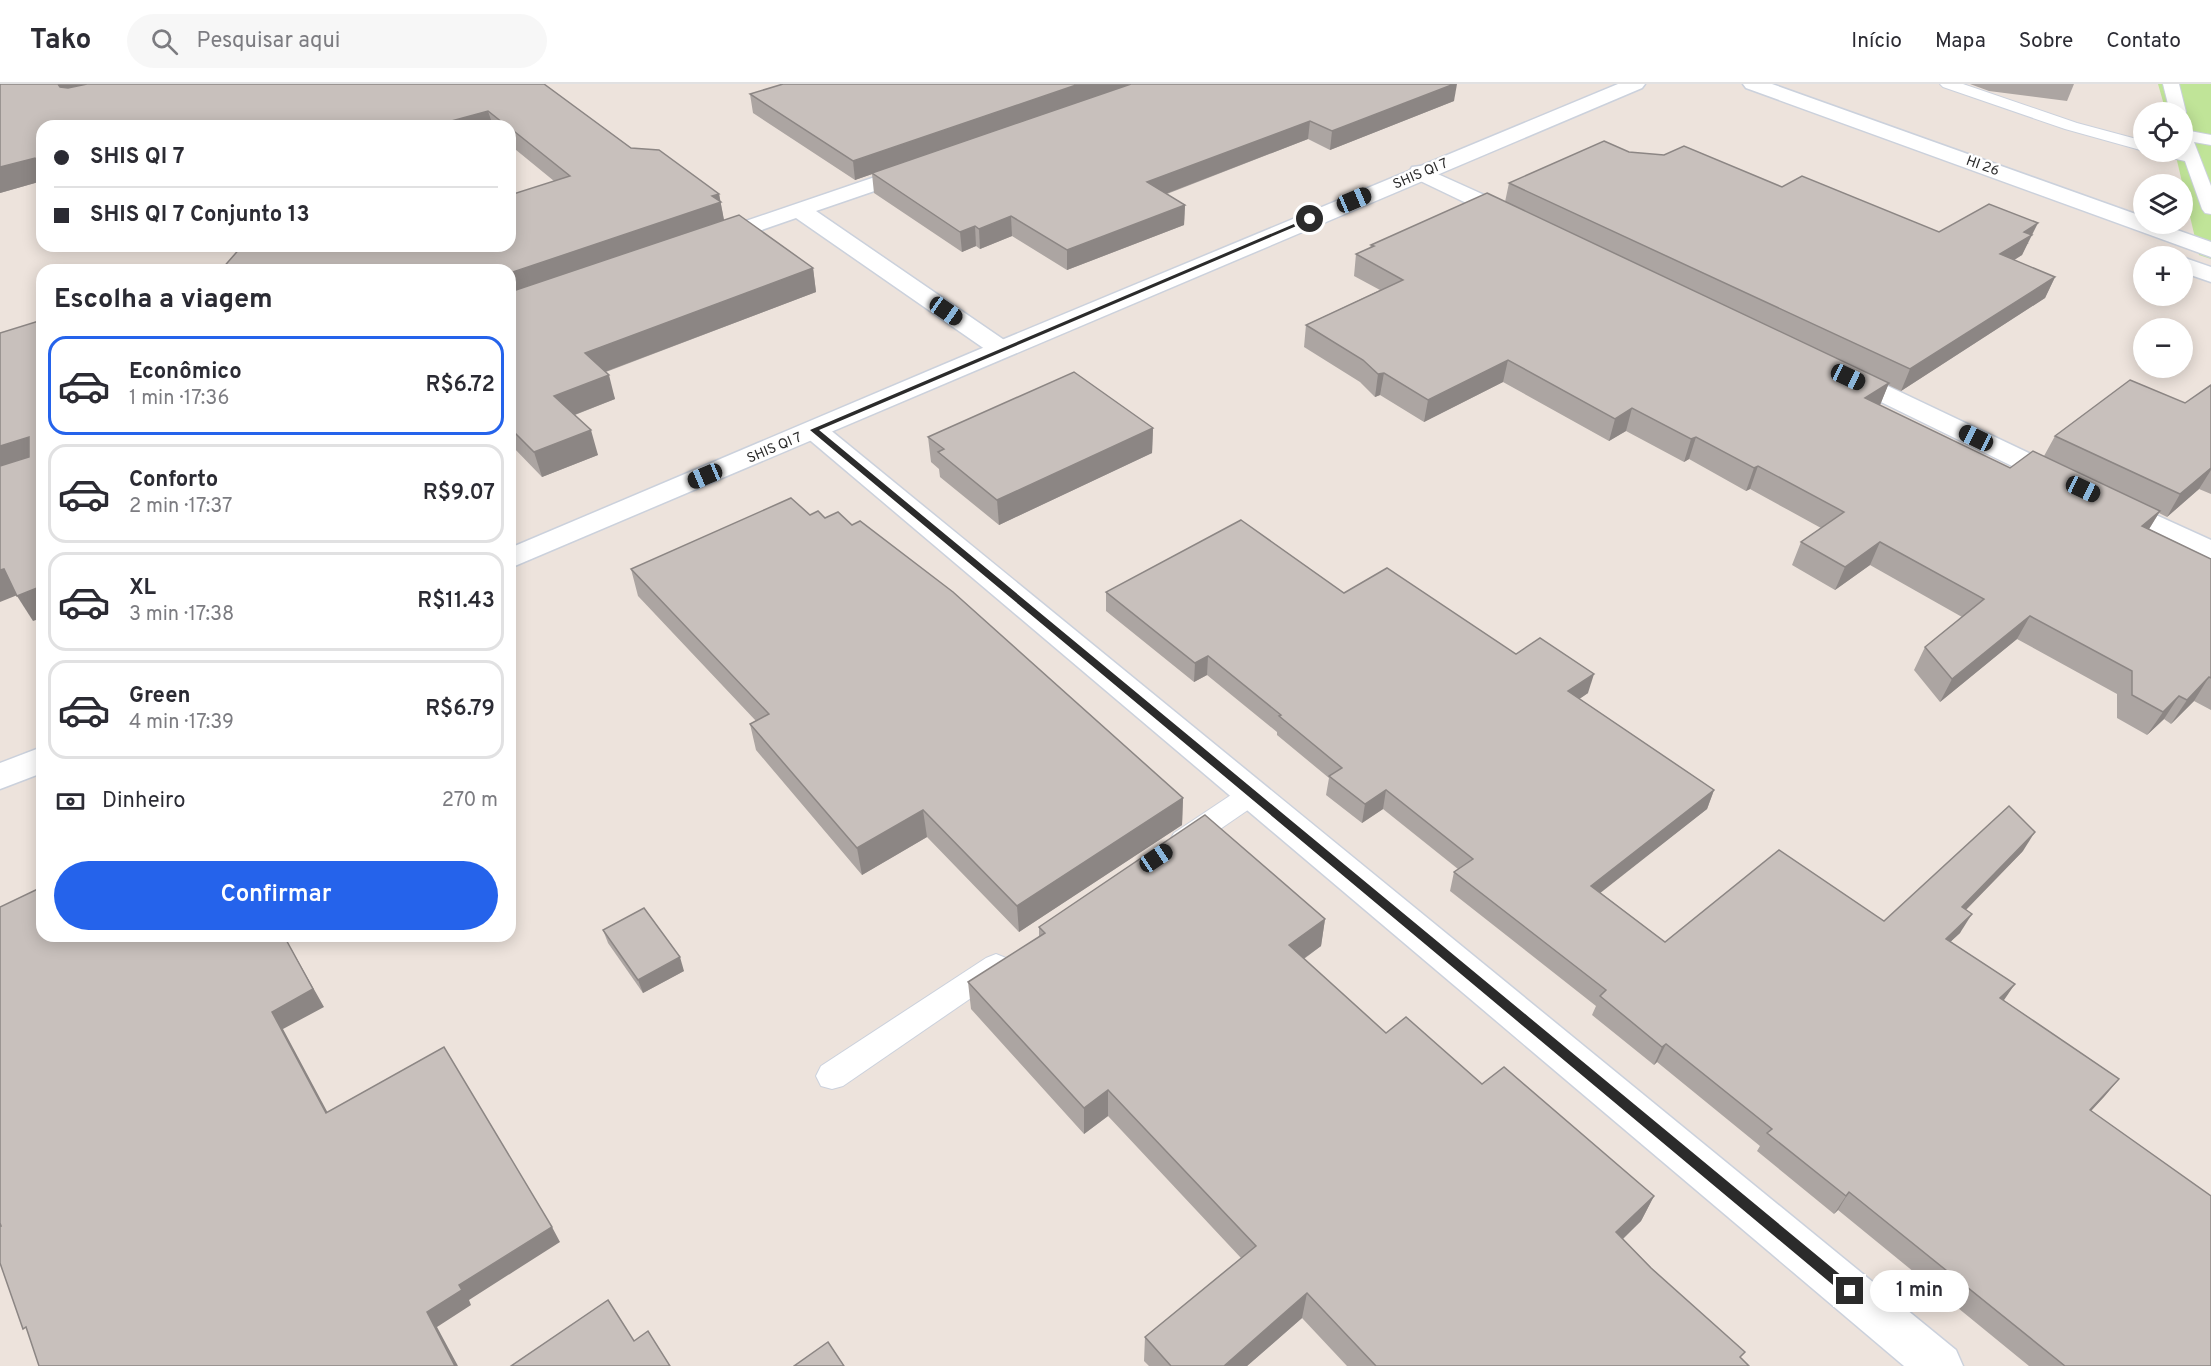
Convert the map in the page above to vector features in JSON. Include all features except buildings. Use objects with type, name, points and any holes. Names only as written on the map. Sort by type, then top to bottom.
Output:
[{"type":"street","name":"SHIS QI 7","points":[[516,556],[1420,172],[1635,84]]},
{"type":"street","name":"HI 26","points":[[1744,86],[1749,96],[2004,195]]},
{"type":"street","name":"HI 26","points":[[1744,86],[1949,153],[2211,250]]},
{"type":"street","points":[[688,248],[934,163]]},
{"type":"street","points":[[1420,172],[1538,229]]},
{"type":"street","points":[[2026,203],[2089,228]]},
{"type":"street","points":[[799,210],[1001,349]]},
{"type":"street","points":[[2193,268],[2211,275]]},
{"type":"street","points":[[1826,367],[2211,551]]},
{"type":"street","points":[[814,430],[1940,1366]]},
{"type":"street","points":[[0,777],[36,762]]},
{"type":"lane","points":[[1948,84],[2071,126],[2133,143]]},
{"type":"lane","points":[[2171,84],[2176,102]]},
{"type":"lane","points":[[2193,136],[2211,140]]},
{"type":"lane","points":[[2193,161],[2211,209]]},
{"type":"lane","points":[[1164,853],[1252,794]]},
{"type":"lane","points":[[832,1076],[1017,951]]},
{"type":"green space","points":[[2158,84],[2211,84],[2211,259],[2199,255],[2193,229],[2193,174],[2180,174],[2177,162],[2193,162],[2193,102],[2163,102]]},
{"type":"route","points":[[1310,219],[814,430],[1850,1291]]}]
